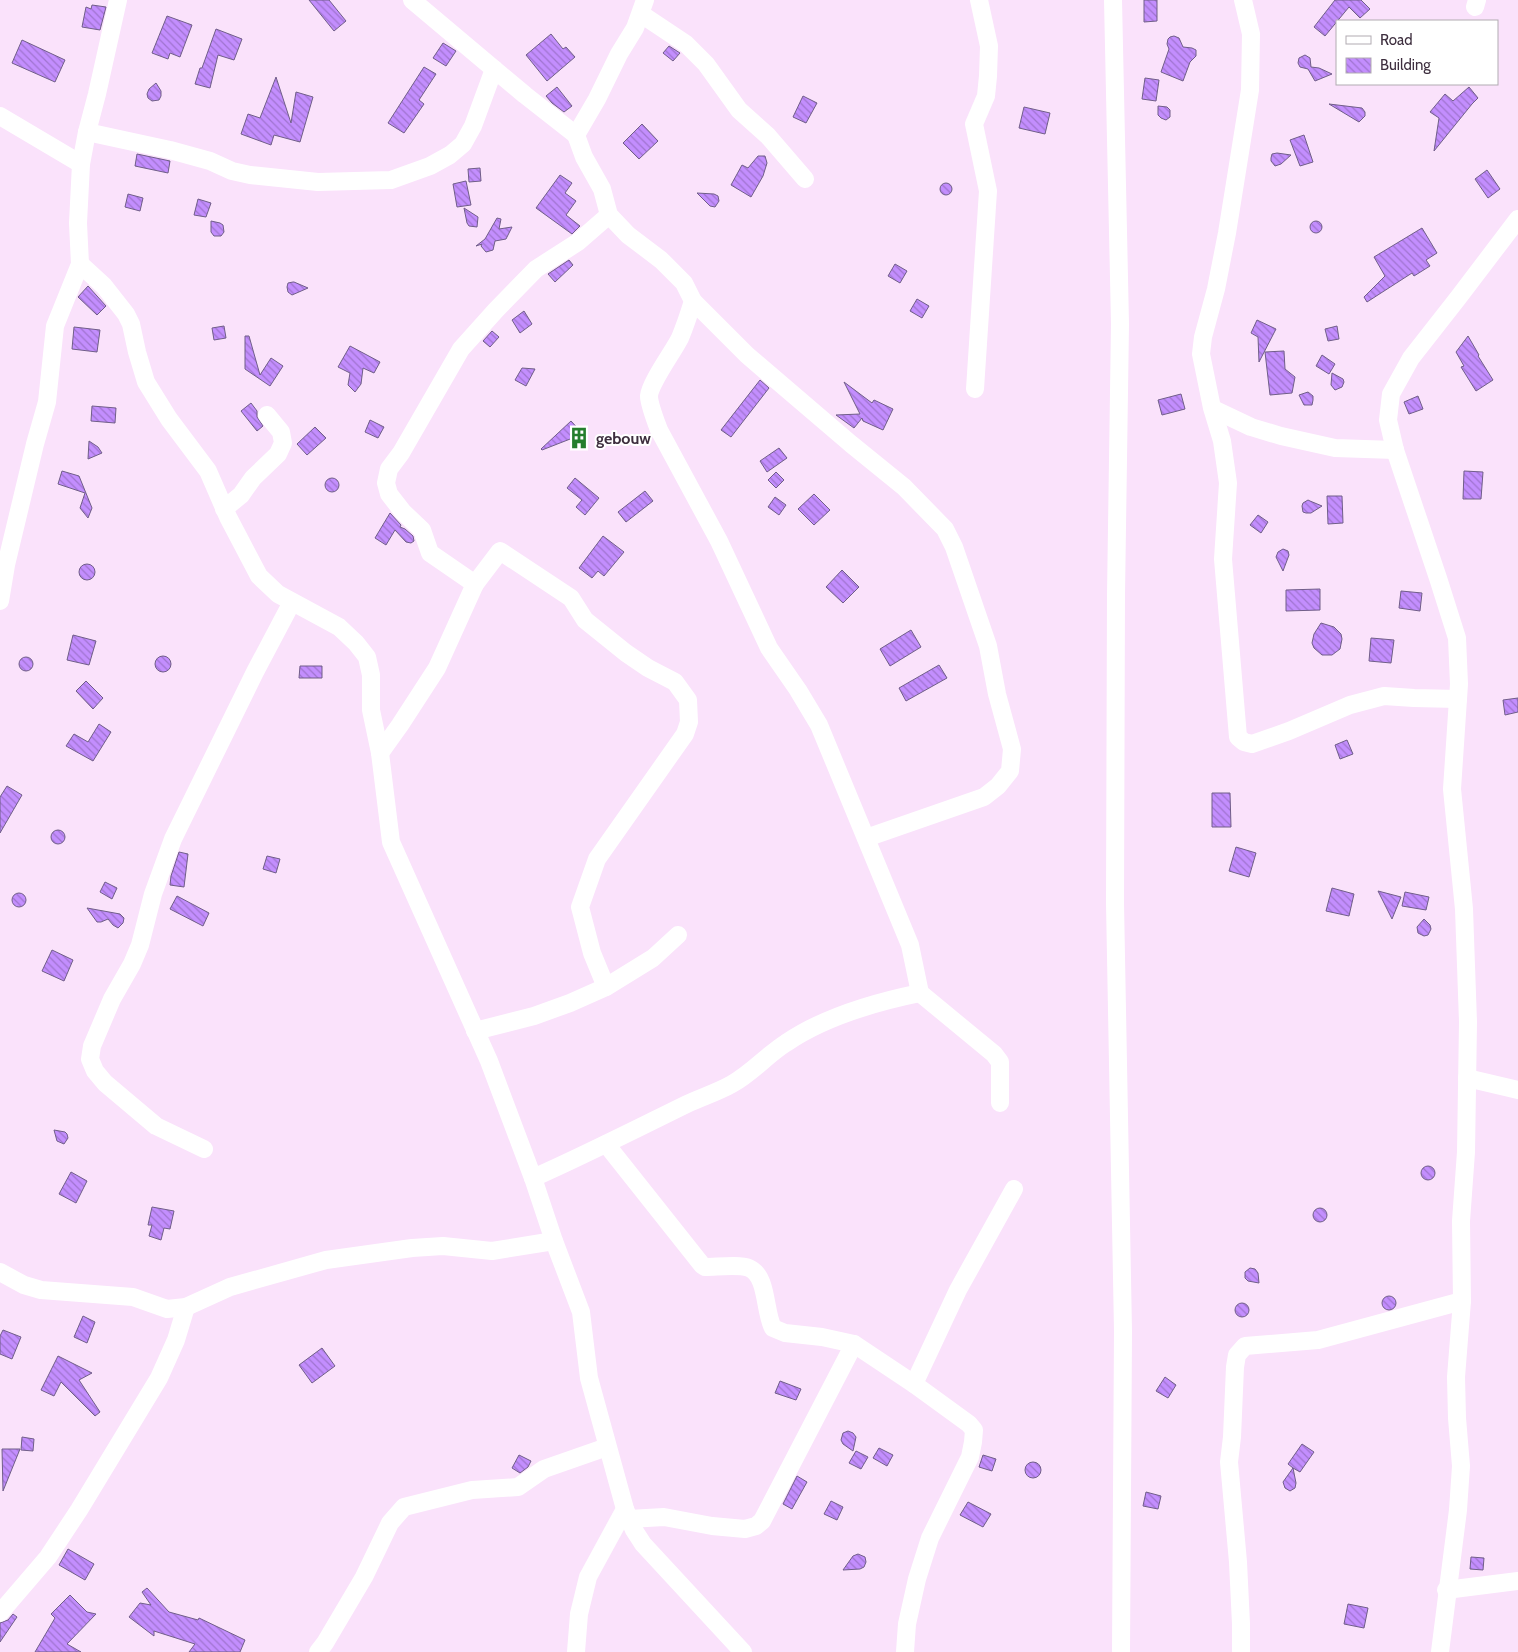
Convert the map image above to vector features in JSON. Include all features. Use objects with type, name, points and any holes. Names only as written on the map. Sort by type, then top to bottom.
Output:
[{"type":"street","points":[[0,601],[3,565],[47,402],[56,326],[80,264],[78,223],[81,164],[118,0]]},
{"type":"street","points":[[412,0],[576,135],[584,157],[602,189],[608,215],[628,235],[661,260],[684,283],[693,302],[747,355],[904,487],[945,529],[954,547],[988,646],[997,694],[1012,749],[1010,771],[998,786],[984,797],[866,838]]},
{"type":"street","points":[[975,389],[988,191],[974,124],[986,96],[988,76],[989,46],[979,0]]},
{"type":"street","points":[[1113,0],[1120,324],[1116,605],[1115,903],[1123,1331],[1121,1652]]},
{"type":"street","points":[[1243,0],[1251,34],[1250,90],[1227,233],[1216,289],[1203,337],[1201,354],[1222,441],[1228,483],[1222,559],[1238,737],[1244,742],[1252,744],[1289,731],[1350,705],[1384,696],[1458,699]]},
{"type":"street","points":[[576,135],[635,28],[643,7],[706,64],[739,110],[768,136],[805,180]]},
{"type":"street","points":[[87,132],[170,150],[210,161],[232,171],[250,176],[318,182],[391,180],[430,166],[450,155],[464,144],[473,126],[494,68]]},
{"type":"street","points":[[0,116],[81,164]]},
{"type":"street","points":[[475,584],[430,554],[422,530],[403,512],[389,494],[386,483],[389,470],[401,453],[461,349],[536,269],[578,242],[608,215]]},
{"type":"street","points":[[1440,1652],[1446,1590],[1458,1510],[1461,1466],[1456,1377],[1462,1301],[1460,1221],[1465,1173],[1468,1022],[1464,909],[1452,788],[1459,684],[1457,638],[1395,450],[1388,420],[1391,394],[1411,358],[1518,219]]},
{"type":"street","points":[[80,264],[104,286],[126,314],[131,324],[146,382],[168,419],[208,471],[224,510],[259,576],[278,594],[339,627],[356,642],[367,657],[371,675],[371,710],[380,753],[391,842],[489,1061],[581,1312],[589,1378],[627,1514],[643,1544],[743,1652]]},
{"type":"street","points":[[693,302],[687,322],[655,380],[649,397],[656,423],[719,541],[769,648],[819,725],[910,945],[920,993],[994,1054],[1000,1062],[1000,1102]]},
{"type":"street","points":[[1213,409],[1251,427],[1280,436],[1335,448],[1395,450]]},
{"type":"street","points":[[224,510],[241,495],[253,478],[278,454],[283,443],[281,432],[267,415]]},
{"type":"street","points":[[380,753],[437,668],[475,584],[500,551],[571,598],[586,620],[597,631],[633,658],[675,682],[688,700],[690,722],[685,734],[597,859],[580,907],[592,953],[606,987]]},
{"type":"street","points":[[204,1149],[156,1126],[104,1083],[95,1071],[90,1059],[92,1046],[112,999],[132,964],[140,945],[153,894],[172,839],[254,672],[292,602]]},
{"type":"street","points":[[475,1031],[534,1016],[606,987],[653,958],[678,935]]},
{"type":"street","points":[[533,1178],[732,1084],[800,1033],[842,1015],[884,1001],[920,993]]},
{"type":"street","points":[[1467,1078],[1518,1090]]},
{"type":"street","points":[[606,1144],[702,1265],[706,1267],[748,1268],[755,1273],[760,1280],[768,1319],[772,1328],[785,1333],[840,1340],[854,1344],[914,1384],[969,1424],[974,1430],[970,1457],[930,1538],[916,1579],[907,1624],[904,1652]]},
{"type":"street","points":[[914,1384],[958,1290],[1014,1189]]},
{"type":"street","points":[[0,1272],[24,1285],[41,1290],[134,1297],[166,1309],[186,1307],[230,1287],[326,1260],[412,1248],[443,1246],[492,1251],[554,1241]]},
{"type":"street","points":[[1241,1652],[1242,1624],[1229,1462],[1232,1437],[1234,1367],[1237,1355],[1245,1346],[1318,1340],[1462,1301]]},
{"type":"street","points":[[0,1613],[48,1557],[79,1510],[159,1378],[176,1340],[186,1307]]},
{"type":"street","points":[[627,1514],[664,1517],[745,1529],[756,1526],[762,1521],[854,1344]]},
{"type":"street","points":[[318,1652],[364,1577],[390,1523],[404,1507],[472,1490],[518,1487],[544,1468],[607,1447]]},
{"type":"street","points":[[576,1652],[579,1614],[588,1577],[627,1514]]},
{"type":"street","points":[[1446,1590],[1518,1581]]},
{"type":"building","points":[[309,0],[329,0],[346,21],[334,31]]},
{"type":"building","points":[[1144,0],[1157,0],[1157,21],[1144,22]]},
{"type":"building","points":[[1335,0],[1361,0],[1370,9],[1360,18],[1349,7],[1338,20],[1336,20],[1336,23],[1325,36],[1314,27]]},
{"type":"building","points":[[92,5],[106,7],[100,30],[82,27],[86,7],[91,9]]},
{"type":"building","points":[[167,16],[192,25],[180,57],[170,53],[168,59],[152,53]]},
{"type":"building","points":[[216,29],[242,39],[234,60],[218,55],[210,88],[195,84]]},
{"type":"building","points":[[551,34],[563,49],[566,47],[575,57],[547,81],[526,55]]},
{"type":"building","points":[[1174,36],[1179,38],[1183,47],[1196,50],[1196,56],[1190,62],[1183,81],[1161,72],[1169,49],[1168,39]]},
{"type":"building","points":[[22,40],[65,60],[55,82],[12,63]]},
{"type":"building","points":[[443,43],[456,51],[446,66],[433,58]]},
{"type":"building","points":[[669,46],[680,53],[673,61],[663,53]]},
{"type":"building","points":[[1305,55],[1310,58],[1311,67],[1319,68],[1332,74],[1315,81],[1308,69],[1300,67],[1298,63],[1299,58]]},
{"type":"building","points":[[424,67],[436,74],[419,100],[424,104],[404,133],[388,123]]},
{"type":"building","points":[[276,77],[291,123],[296,92],[313,97],[300,142],[274,135],[271,145],[241,134],[248,114],[260,118]]},
{"type":"building","points":[[1145,78],[1159,80],[1156,101],[1142,99]]},
{"type":"building","points":[[156,83],[161,91],[161,96],[159,100],[152,101],[148,98],[147,94],[149,89]]},
{"type":"building","points":[[557,87],[572,106],[564,112],[546,96]]},
{"type":"building","points":[[1469,87],[1478,98],[1434,151],[1439,118],[1430,112],[1445,94],[1453,101]]},
{"type":"building","points":[[803,96],[817,103],[806,123],[793,117]]},
{"type":"building","points":[[1329,104],[1362,108],[1365,116],[1359,122]]},
{"type":"building","points":[[1158,106],[1167,107],[1170,110],[1170,117],[1166,120],[1161,118],[1158,115]]},
{"type":"building","points":[[1024,107],[1050,113],[1045,134],[1019,128]]},
{"type":"building","points":[[642,124],[658,141],[639,159],[623,143]]},
{"type":"building","points":[[1304,135],[1313,162],[1300,166],[1290,140]]},
{"type":"building","points":[[137,154],[170,161],[168,173],[135,166]]},
{"type":"building","points":[[1272,154],[1291,155],[1281,164],[1275,166],[1271,158]]},
{"type":"building","points":[[758,156],[765,156],[767,163],[763,176],[751,197],[731,185],[742,165],[748,168]]},
{"type":"building","points":[[480,168],[481,181],[469,182],[468,169]]},
{"type":"building","points":[[1487,170],[1500,189],[1488,198],[1475,179]]},
{"type":"building","points":[[560,175],[572,183],[565,193],[576,201],[566,215],[580,226],[572,234],[536,208]]},
{"type":"building","points":[[466,181],[471,205],[457,207],[453,184]]},
{"type":"building","points":[[948,183],[951,184],[951,194],[944,195],[941,194],[940,187],[941,184]]},
{"type":"building","points":[[697,193],[714,194],[718,196],[719,201],[715,207],[710,206]]},
{"type":"building","points":[[128,194],[143,198],[140,211],[125,207]]},
{"type":"building","points":[[198,199],[211,203],[206,217],[194,215]]},
{"type":"building","points":[[464,208],[478,217],[477,227],[469,226]]},
{"type":"building","points":[[497,218],[501,219],[499,229],[512,227],[506,239],[495,241],[493,250],[486,252],[481,246],[482,244],[476,246],[485,239]]},
{"type":"building","points":[[211,221],[223,225],[224,232],[221,236],[214,236],[211,232]]},
{"type":"building","points":[[1318,221],[1321,222],[1321,232],[1314,233],[1311,232],[1310,225],[1311,222]]},
{"type":"building","points":[[1422,228],[1437,253],[1426,260],[1430,266],[1414,276],[1412,273],[1367,302],[1364,297],[1385,276],[1374,257]]},
{"type":"building","points":[[569,260],[573,265],[555,282],[548,274]]},
{"type":"building","points":[[895,264],[907,271],[900,283],[888,276]]},
{"type":"building","points":[[293,282],[308,288],[292,295],[288,292],[287,287],[288,283]]},
{"type":"building","points":[[88,286],[106,306],[97,315],[78,297]]},
{"type":"building","points":[[917,299],[929,306],[922,318],[910,311]]},
{"type":"building","points":[[524,311],[532,324],[520,333],[512,320]]},
{"type":"building","points":[[1257,320],[1276,329],[1259,362],[1258,337],[1251,333]]},
{"type":"building","points":[[224,326],[226,338],[214,340],[212,328]]},
{"type":"building","points":[[1337,326],[1339,339],[1328,341],[1325,329]]},
{"type":"building","points":[[74,327],[100,330],[97,352],[72,349]]},
{"type":"building","points":[[492,331],[499,337],[490,347],[483,341]]},
{"type":"building","points":[[245,336],[249,336],[260,375],[271,358],[283,366],[270,386],[245,369]]},
{"type":"building","points":[[1468,336],[1493,380],[1476,391],[1461,367],[1464,366],[1456,352]]},
{"type":"building","points":[[350,346],[380,362],[374,373],[363,368],[361,384],[355,392],[348,385],[350,373],[338,367]]},
{"type":"building","points":[[1284,351],[1285,369],[1295,377],[1292,393],[1270,395],[1265,352]]},
{"type":"building","points":[[1322,355],[1335,364],[1329,374],[1316,366]]},
{"type":"building","points":[[522,368],[535,369],[526,386],[515,380]]},
{"type":"building","points":[[1332,373],[1343,379],[1344,382],[1342,387],[1335,390],[1331,385]]},
{"type":"building","points":[[760,380],[769,388],[731,437],[721,430]]},
{"type":"building","points":[[844,382],[872,403],[874,400],[893,409],[883,430],[863,421],[862,418],[854,428],[836,415],[860,414]]},
{"type":"building","points":[[1308,392],[1313,396],[1312,405],[1304,405],[1299,395]]},
{"type":"building","points":[[1181,394],[1185,409],[1162,415],[1158,400]]},
{"type":"building","points":[[1418,396],[1423,409],[1409,414],[1404,402]]},
{"type":"building","points":[[251,403],[257,411],[257,417],[263,426],[257,431],[241,411]]},
{"type":"building","points":[[92,406],[116,408],[115,423],[91,421]]},
{"type":"building","points":[[370,420],[384,427],[378,438],[365,432]]},
{"type":"building","points":[[571,421],[583,434],[541,449]]},
{"type":"building","points":[[315,427],[326,438],[307,455],[297,444]]},
{"type":"building","points":[[89,441],[98,447],[102,453],[88,459]]},
{"type":"building","points":[[779,448],[787,458],[767,472],[760,461]]},
{"type":"building","points":[[62,471],[79,476],[92,508],[88,518],[80,508],[85,493],[58,484]]},
{"type":"building","points":[[1464,471],[1483,472],[1481,499],[1463,499]]},
{"type":"building","points":[[776,472],[784,480],[776,488],[768,480]]},
{"type":"building","points":[[332,478],[337,480],[339,485],[337,490],[332,492],[327,490],[325,485],[327,480]]},
{"type":"building","points":[[575,478],[599,498],[585,515],[576,507],[582,500],[567,488]]},
{"type":"building","points":[[645,491],[653,501],[626,522],[618,512]]},
{"type":"building","points":[[814,494],[830,510],[814,525],[798,509]]},
{"type":"building","points":[[1327,496],[1342,496],[1343,523],[1328,524]]},
{"type":"building","points":[[775,497],[786,505],[779,515],[768,507]]},
{"type":"building","points":[[1308,500],[1322,506],[1311,513],[1303,512],[1303,503]]},
{"type":"building","points":[[390,513],[401,525],[400,527],[413,536],[414,541],[411,543],[406,542],[395,530],[386,545],[375,538]]},
{"type":"building","points":[[1258,515],[1268,522],[1261,533],[1250,525]]},
{"type":"building","points":[[603,536],[624,552],[604,576],[598,571],[592,578],[579,568]]},
{"type":"building","points":[[1283,549],[1288,551],[1289,555],[1283,571],[1276,557],[1278,552]]},
{"type":"building","points":[[87,564],[93,566],[95,572],[93,578],[87,580],[81,578],[79,572],[81,566]]},
{"type":"building","points":[[842,570],[859,587],[843,603],[826,587]]},
{"type":"building","points":[[1320,589],[1320,610],[1286,611],[1286,590]]},
{"type":"building","points":[[1401,591],[1422,593],[1420,611],[1399,608]]},
{"type":"building","points":[[1321,623],[1334,627],[1341,634],[1340,649],[1332,655],[1322,655],[1314,648],[1312,643],[1314,634]]},
{"type":"building","points":[[911,630],[921,647],[890,666],[880,649]]},
{"type":"building","points":[[73,635],[96,641],[89,665],[67,660]]},
{"type":"building","points":[[1371,638],[1394,640],[1391,663],[1369,661]]},
{"type":"building","points":[[160,656],[166,656],[171,661],[169,670],[160,672],[155,667],[155,661]]},
{"type":"building","points":[[26,657],[31,659],[33,664],[31,669],[26,671],[21,669],[19,664],[21,659]]},
{"type":"building","points":[[939,665],[947,678],[906,701],[899,688]]},
{"type":"building","points":[[300,666],[322,666],[322,678],[299,678]]},
{"type":"building","points":[[86,681],[103,698],[93,709],[76,691]]},
{"type":"building","points":[[1518,698],[1518,712],[1505,715],[1503,700]]},
{"type":"building","points":[[99,724],[111,732],[93,761],[66,746],[74,734],[88,742]]},
{"type":"building","points":[[1347,740],[1353,754],[1340,759],[1335,745]]},
{"type":"building","points":[[7,786],[22,795],[0,833],[0,797]]},
{"type":"building","points":[[1212,793],[1230,793],[1231,827],[1212,827]]},
{"type":"building","points":[[58,830],[63,832],[65,837],[63,842],[58,844],[53,842],[51,837],[53,832]]},
{"type":"building","points":[[1236,847],[1256,853],[1249,877],[1229,871]]},
{"type":"building","points":[[179,852],[188,854],[184,887],[170,885]]},
{"type":"building","points":[[267,856],[280,859],[276,873],[263,869]]},
{"type":"building","points":[[105,882],[117,888],[112,899],[100,892]]},
{"type":"building","points":[[1332,888],[1354,894],[1349,916],[1326,911]]},
{"type":"building","points":[[1378,891],[1401,897],[1392,919]]},
{"type":"building","points":[[1405,892],[1429,897],[1426,910],[1402,906]]},
{"type":"building","points":[[19,893],[24,895],[26,900],[24,905],[19,907],[14,905],[12,900],[14,895]]},
{"type":"building","points":[[177,896],[209,913],[203,926],[170,909]]},
{"type":"building","points":[[87,908],[120,914],[124,918],[123,923],[118,928],[108,919],[97,922]]},
{"type":"building","points":[[1424,919],[1431,929],[1428,935],[1424,936],[1418,933],[1417,927]]},
{"type":"building","points":[[52,950],[73,960],[64,981],[42,971]]},
{"type":"building","points":[[54,1130],[67,1134],[68,1138],[64,1144],[57,1141]]},
{"type":"building","points":[[1428,1166],[1433,1168],[1435,1173],[1433,1178],[1428,1180],[1423,1178],[1421,1173],[1423,1168]]},
{"type":"building","points":[[71,1172],[87,1181],[76,1203],[59,1194]]},
{"type":"building","points":[[152,1207],[174,1211],[170,1229],[164,1228],[161,1240],[149,1236],[152,1225],[148,1225]]},
{"type":"building","points":[[1320,1208],[1325,1210],[1327,1215],[1325,1220],[1320,1222],[1315,1220],[1313,1215],[1315,1210]]},
{"type":"building","points":[[1250,1268],[1255,1269],[1258,1273],[1259,1283],[1248,1281],[1245,1278],[1245,1272]]},
{"type":"building","points":[[1389,1296],[1394,1298],[1396,1303],[1394,1308],[1389,1310],[1384,1308],[1382,1303],[1384,1298]]},
{"type":"building","points":[[1242,1303],[1247,1305],[1249,1310],[1247,1315],[1242,1317],[1237,1315],[1235,1310],[1237,1305]]},
{"type":"building","points":[[83,1316],[95,1322],[87,1343],[74,1337]]},
{"type":"building","points":[[3,1330],[21,1337],[12,1359],[0,1354],[0,1336]]},
{"type":"building","points":[[322,1348],[335,1366],[312,1383],[299,1365]]},
{"type":"building","points":[[58,1356],[92,1373],[79,1380],[100,1412],[95,1416],[61,1382],[54,1396],[41,1390]]},
{"type":"building","points":[[1165,1377],[1176,1385],[1168,1398],[1156,1391]]},
{"type":"building","points":[[780,1381],[801,1389],[796,1400],[775,1393]]},
{"type":"building","points":[[848,1431],[856,1437],[853,1451],[843,1444],[841,1440],[843,1433]]},
{"type":"building","points":[[22,1437],[34,1439],[33,1451],[21,1450]]},
{"type":"building","points":[[1302,1444],[1314,1452],[1300,1472],[1288,1464]]},
{"type":"building","points":[[879,1448],[893,1455],[887,1466],[873,1458]]},
{"type":"building","points":[[2,1449],[20,1449],[3,1491]]},
{"type":"building","points":[[856,1451],[868,1457],[861,1469],[849,1463]]},
{"type":"building","points":[[519,1455],[531,1461],[528,1467],[520,1473],[512,1468]]},
{"type":"building","points":[[983,1455],[996,1459],[992,1471],[979,1467]]},
{"type":"building","points":[[1033,1462],[1041,1470],[1033,1478],[1025,1470]]},
{"type":"building","points":[[1293,1468],[1296,1483],[1295,1488],[1290,1491],[1285,1488],[1283,1482]]},
{"type":"building","points":[[797,1476],[807,1482],[792,1509],[783,1504]]},
{"type":"building","points":[[1146,1492],[1161,1496],[1158,1509],[1143,1506]]},
{"type":"building","points":[[831,1501],[843,1507],[837,1520],[824,1514]]},
{"type":"building","points":[[968,1502],[991,1514],[983,1527],[960,1515]]},
{"type":"building","points":[[68,1549],[94,1564],[85,1580],[59,1565]]},
{"type":"building","points":[[858,1554],[865,1557],[864,1567],[843,1570],[853,1556]]},
{"type":"building","points":[[1471,1557],[1484,1558],[1483,1570],[1470,1569]]},
{"type":"building","points":[[147,1588],[169,1612],[198,1620],[199,1618],[245,1640],[240,1652],[189,1652],[195,1644],[154,1631],[154,1636],[129,1617],[140,1603],[151,1605],[142,1592]]},
{"type":"building","points":[[70,1595],[87,1612],[96,1614],[67,1644],[81,1652],[35,1652],[55,1618],[51,1614]]},
{"type":"building","points":[[1348,1604],[1368,1608],[1364,1628],[1344,1624]]},
{"type":"building","points":[[13,1614],[17,1617],[0,1642],[0,1623],[8,1620]]},
{"type":"place","name":"gebouw","points":[[579,438]]}]
